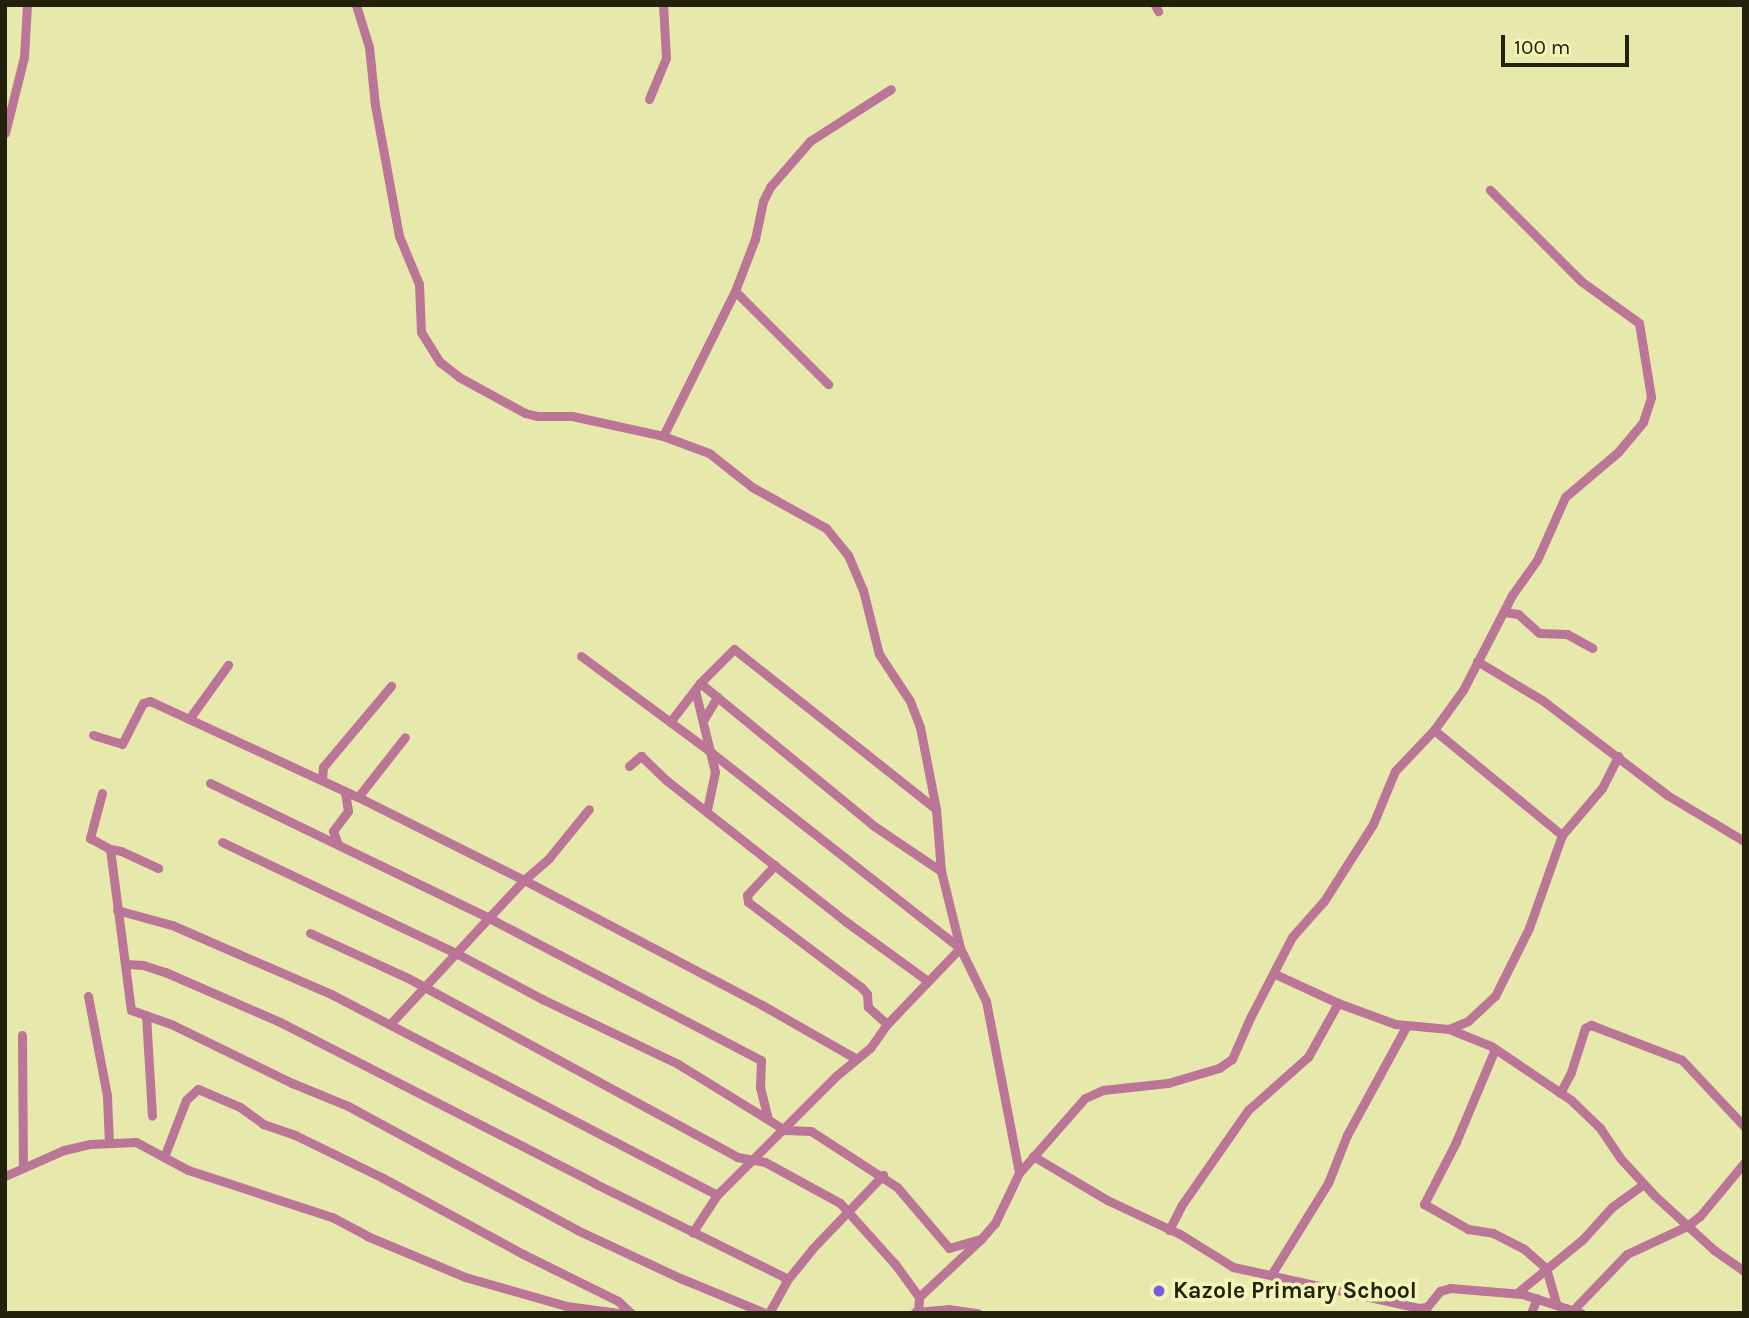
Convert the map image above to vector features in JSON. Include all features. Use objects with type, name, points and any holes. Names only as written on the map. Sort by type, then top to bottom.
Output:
[{"type":"street","points":[[5,133],[24,57],[27,5]]},
{"type":"street","points":[[356,5],[369,47],[375,105],[399,236],[419,285],[418,316],[429,347],[458,377],[525,413],[572,416],[663,436],[709,453],[752,487],[814,519],[838,541],[863,590],[879,654],[911,701],[920,727],[936,809],[941,871],[960,948],[986,1001],[1019,1173]]},
{"type":"street","points":[[649,99],[666,58],[663,5]]},
{"type":"street","points":[[663,436],[735,291],[755,239],[763,201],[783,168],[824,130],[891,89]]},
{"type":"street","points":[[978,1313],[916,1312],[919,1297],[995,1223],[1019,1173],[1074,1109],[1096,1092],[1168,1083],[1227,1065],[1292,937],[1324,901],[1373,824],[1391,777],[1434,730],[1463,690],[1504,612],[1538,560],[1565,498],[1628,442],[1643,422],[1651,397],[1636,319],[1581,281],[1490,190]]},
{"type":"street","points":[[735,291],[828,384]]},
{"type":"street","points":[[1504,612],[1518,614],[1539,633],[1567,634],[1592,648]]},
{"type":"street","points":[[670,722],[697,686],[734,649],[936,809]]},
{"type":"street","points":[[581,656],[712,753],[960,948]]},
{"type":"street","points":[[1477,661],[1542,700],[1667,795],[1744,841]]},
{"type":"street","points":[[189,719],[228,665]]},
{"type":"street","points":[[322,780],[323,767],[331,755],[391,686]]},
{"type":"street","points":[[697,686],[717,697],[874,826],[941,871]]},
{"type":"street","points":[[697,686],[715,778],[707,810]]},
{"type":"street","points":[[704,719],[717,697]]},
{"type":"street","points":[[93,735],[122,744],[147,701],[358,797],[524,880],[762,1005],[855,1058]]},
{"type":"street","points":[[1434,730],[1562,835]]},
{"type":"street","points":[[358,797],[405,737]]},
{"type":"street","points":[[629,766],[641,756],[775,865],[928,981]]},
{"type":"street","points":[[1449,1029],[1468,1021],[1495,996],[1529,928],[1562,835],[1602,788],[1618,756]]},
{"type":"street","points":[[210,783],[489,918],[761,1060],[760,1087],[768,1118]]},
{"type":"street","points":[[338,844],[334,831],[348,811],[345,791]]},
{"type":"street","points":[[102,793],[90,838],[158,868]]},
{"type":"street","points":[[391,1023],[524,880],[549,858],[589,809]]},
{"type":"street","points":[[222,842],[456,953],[542,999],[678,1064],[785,1130],[811,1131],[883,1175],[897,1187],[949,1248],[981,1239]]},
{"type":"street","points":[[110,849],[129,1006],[135,1012],[348,1106],[577,1230],[680,1278],[767,1313],[788,1279],[813,1249],[850,1213],[883,1175]]},
{"type":"street","points":[[775,865],[747,895],[748,902],[861,988],[867,994],[868,1007],[887,1024]]},
{"type":"street","points":[[117,910],[142,915],[232,949],[391,1023],[401,1033],[418,1038],[717,1195]]},
{"type":"street","points":[[310,933],[339,944],[422,987],[737,1157],[765,1162],[826,1195],[850,1213],[919,1297]]},
{"type":"street","points":[[691,1233],[717,1195],[855,1058],[870,1048],[887,1024],[960,948]]},
{"type":"street","points":[[125,964],[144,965],[165,972],[280,1022],[691,1233],[788,1279]]},
{"type":"street","points":[[1275,974],[1338,1003],[1406,1027],[1449,1029],[1496,1049],[1560,1093],[1595,1122],[1644,1184],[1687,1226],[1744,1271]]},
{"type":"street","points":[[88,996],[107,1096],[109,1143]]},
{"type":"street","points":[[1168,1230],[1181,1206],[1248,1110],[1308,1057],[1338,1003]]},
{"type":"street","points":[[146,1015],[152,1116]]},
{"type":"street","points":[[1560,1093],[1571,1072],[1585,1028],[1591,1025],[1682,1060],[1744,1126]]},
{"type":"street","points":[[1271,1275],[1328,1183],[1347,1135],[1406,1027]]},
{"type":"street","points":[[22,1035],[23,1168]]},
{"type":"street","points":[[1496,1049],[1456,1142],[1424,1204],[1468,1229],[1488,1231],[1515,1244],[1546,1268],[1556,1304]]},
{"type":"street","points":[[164,1157],[186,1100],[198,1089],[240,1107],[263,1124],[295,1135],[383,1178],[523,1254],[618,1301],[631,1313]]},
{"type":"street","points":[[5,1175],[64,1150],[136,1142],[188,1170],[332,1217],[367,1236],[465,1277],[566,1306],[619,1313]]},
{"type":"street","points":[[1033,1156],[1107,1200],[1168,1230],[1233,1267],[1419,1308],[1429,1305],[1438,1292],[1446,1288],[1517,1293],[1578,1311],[1627,1254],[1687,1226],[1706,1211],[1744,1163]]},
{"type":"street","points":[[1517,1293],[1583,1239],[1612,1207],[1644,1184]]},
{"type":"street","points":[[1531,1313],[1537,1298]]},
{"type":"place","name":"Kazole Primary School","points":[[1159,1291]]}]
